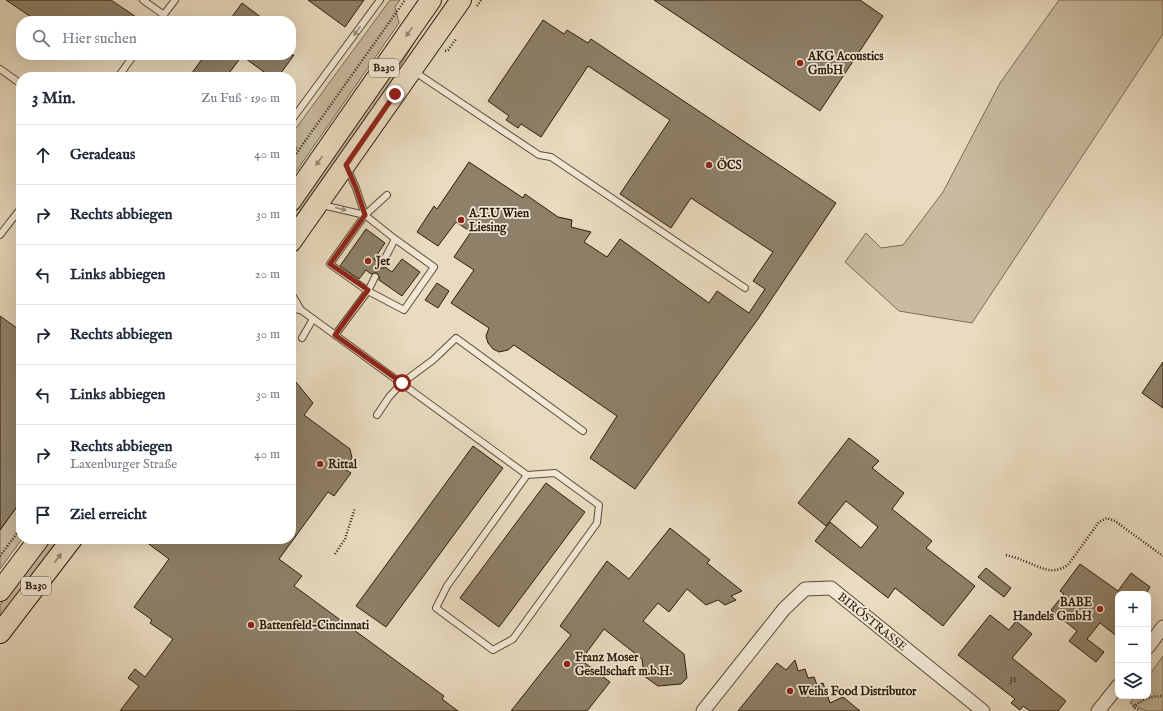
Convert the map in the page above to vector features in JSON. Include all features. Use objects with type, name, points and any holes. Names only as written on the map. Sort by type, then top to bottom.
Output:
[{"type":"main road","name":"B230","points":[[296,194],[431,0]]},
{"type":"main road","name":"B230","points":[[296,235],[461,0]]},
{"type":"main road","name":"B230","points":[[0,591],[35,544]]},
{"type":"main road","name":"B230","points":[[0,633],[68,544]]},
{"type":"street","name":"BIRÓSTRASSE","points":[[703,711],[784,609],[805,589],[830,588],[983,711]]},
{"type":"street","points":[[1151,643],[1163,627]]},
{"type":"street","points":[[1098,711],[1115,690]]},
{"type":"lane","points":[[143,0],[164,15],[175,0]]},
{"type":"lane","points":[[296,114],[380,0]]},
{"type":"lane","points":[[122,72],[130,60]]},
{"type":"lane","points":[[0,69],[16,80]]},
{"type":"lane","points":[[412,70],[539,155],[551,157],[745,288]]},
{"type":"lane","points":[[346,165],[365,215]]},
{"type":"lane","points":[[318,204],[365,215],[434,267],[404,310],[368,290],[330,264],[365,215],[387,195]]},
{"type":"lane","points":[[0,236],[16,215]]},
{"type":"lane","points":[[382,264],[395,239]]},
{"type":"lane","points":[[335,335],[368,290],[375,277]]},
{"type":"lane","points":[[296,301],[301,310],[527,475],[556,473],[599,505],[597,523],[512,639],[493,650],[436,608],[447,586],[527,475]]},
{"type":"lane","points":[[296,310],[301,310]]},
{"type":"lane","points":[[302,338],[313,319]]},
{"type":"lane","points":[[377,415],[402,383],[417,374],[456,338],[583,431]]},
{"type":"path","points":[[296,154],[404,0]]},
{"type":"path","points":[[335,554],[345,539],[355,508]]},
{"type":"path","points":[[1006,556],[1024,560],[1045,570],[1061,570],[1068,566],[1099,522],[1107,518],[1115,521],[1163,556]]},
{"type":"path","points":[[0,556],[16,535]]},
{"type":"path","points":[[1141,711],[1133,707],[1152,696],[1163,696]]},
{"type":"shaded area","points":[[390,0],[400,0],[395,7],[399,23],[296,172],[296,128]]},
{"type":"shaded area","points":[[1059,0],[1163,0],[1163,34],[972,323],[899,311],[845,262],[866,233],[881,248],[903,245],[943,192],[1000,83]]},
{"type":"shaded area","points":[[417,33],[419,35],[387,90],[296,221],[296,206]]},
{"type":"shaded area","points":[[16,508],[16,544],[18,544],[0,569],[0,530]]},
{"type":"shaded area","points":[[46,544],[57,544],[0,619],[0,605]]},
{"type":"shaded area","points":[[1163,656],[1163,711],[1146,711],[1130,703],[1133,699],[1151,699],[1151,673]]},
{"type":"building","points":[[6,0],[111,0],[135,16],[30,16]]},
{"type":"building","points":[[308,0],[364,0],[345,27]]},
{"type":"building","name":"AKG Acoustics GmbH","points":[[654,0],[860,0],[883,16],[820,111]]},
{"type":"building","points":[[242,3],[259,16],[233,16]]},
{"type":"building","points":[[543,20],[564,34],[567,30],[588,43],[591,39],[836,203],[758,319],[635,489],[590,458],[617,416],[514,345],[508,350],[499,352],[493,349],[488,343],[486,336],[489,328],[451,303],[474,270],[454,257],[471,232],[456,222],[438,246],[417,232],[434,206],[437,209],[469,162],[523,198],[525,194],[558,217],[572,220],[571,227],[591,232],[584,242],[607,257],[620,239],[709,303],[717,291],[749,313],[765,289],[753,281],[773,252],[691,198],[671,228],[620,194],[670,120],[588,66],[541,137],[521,124],[518,128],[506,120],[509,116],[488,101]]},
{"type":"building","points":[[201,60],[239,60],[230,72],[193,72]]},
{"type":"building","points":[[248,60],[290,60],[282,72],[264,72]]},
{"type":"building","points":[[366,229],[385,243],[374,259],[378,262],[380,268],[385,267],[392,272],[402,259],[420,272],[402,296],[379,280],[377,273],[371,274],[366,270],[359,279],[340,266]]},
{"type":"building","points":[[437,283],[449,291],[438,308],[425,300]]},
{"type":"building","points":[[0,316],[16,327],[16,508],[0,530]]},
{"type":"building","points":[[1163,362],[1163,408],[1142,393]]},
{"type":"building","name":"Battenfeld-Cincinnati","points":[[296,382],[313,403],[304,415],[350,449],[352,458],[345,469],[351,473],[334,496],[328,492],[296,536]]},
{"type":"building","points":[[849,438],[879,461],[872,468],[904,493],[892,509],[932,541],[926,548],[975,586],[943,626],[895,588],[888,598],[815,541],[830,522],[861,548],[878,527],[846,501],[826,526],[798,503]]},
{"type":"building","points":[[473,446],[503,468],[386,627],[356,606]]},
{"type":"building","points":[[546,483],[585,512],[499,627],[460,598]]},
{"type":"building","points":[[670,528],[710,560],[707,563],[742,591],[731,596],[736,600],[725,605],[718,600],[706,605],[687,589],[669,612],[658,603],[643,621],[684,654],[687,678],[681,684],[658,686],[644,676],[642,659],[604,629],[581,660],[610,682],[587,711],[511,711],[571,635],[560,626],[607,561],[629,579]]},
{"type":"building","name":"Battenfeld-Cincinnati","points":[[149,544],[290,544],[279,559],[302,576],[294,586],[444,696],[442,699],[458,711],[120,711],[139,686],[128,678],[135,669],[145,677],[173,639],[150,623],[152,620],[134,607],[169,559]]},
{"type":"building","name":"BABE Handels GmbH","points":[[1080,564],[1118,591],[1115,591],[1115,635],[1100,623],[1087,639],[1104,652],[1096,662],[1069,641],[1077,631],[1051,610],[1064,594],[1060,591]]},
{"type":"building","points":[[986,568],[1011,588],[1004,597],[978,577]]},
{"type":"building","name":"BABE Handels GmbH","points":[[1131,573],[1150,587],[1148,591],[1118,591]]},
{"type":"building","points":[[990,615],[1009,630],[1016,621],[1032,634],[1012,658],[1066,701],[1058,711],[1030,711],[1023,706],[1020,710],[1011,703],[1015,699],[958,655]]},
{"type":"building","name":"Weihs Food Distributor","points":[[795,660],[798,671],[805,669],[808,678],[814,677],[817,685],[823,683],[830,703],[843,697],[860,711],[738,711],[777,663],[786,670]]},
{"type":"place","name":"AKG Acoustics GmbH","points":[[800,63]]},
{"type":"place","name":"ÖCS","points":[[709,165]]},
{"type":"place","name":"A.T.U Wien Liesing","points":[[461,220]]},
{"type":"place","name":"Jet","points":[[368,261]]},
{"type":"place","name":"Rittal","points":[[320,464]]},
{"type":"place","name":"BABE Handels GmbH","points":[[1100,609]]},
{"type":"place","name":"Battenfeld-Cincinnati","points":[[251,625]]},
{"type":"place","name":"Franz Moser Gesellschaft m.b.H.","points":[[567,664]]},
{"type":"place","name":"Weihs Food Distributor","points":[[790,691]]},
{"type":"route","points":[[395,94],[346,165],[365,215],[330,264],[368,290],[335,335],[402,383]]}]
